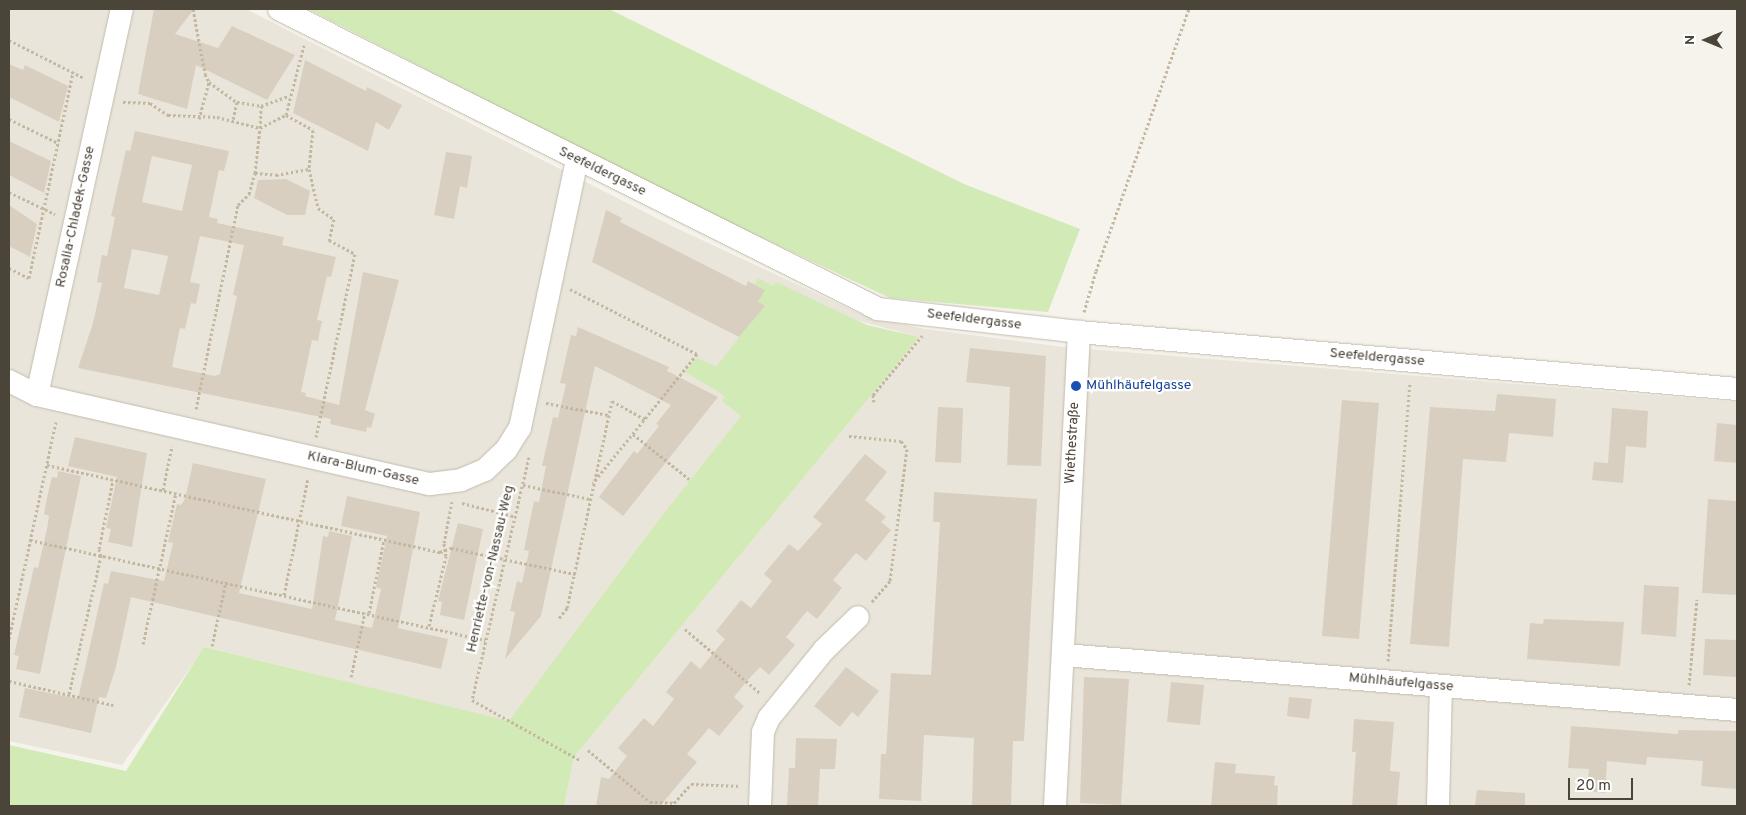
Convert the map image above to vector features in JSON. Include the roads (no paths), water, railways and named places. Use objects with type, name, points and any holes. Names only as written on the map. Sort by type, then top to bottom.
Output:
[{"type":"street","name":"Rosalia-Chladek-Gasse","points":[[37,395],[122,9]]},
{"type":"street","name":"Seefeldergasse","points":[[279,9],[577,160],[878,309],[1079,332],[1737,389]]},
{"type":"street","name":"Klara-Blum-Gasse","points":[[37,395],[430,484],[461,480],[485,470],[506,450],[520,428],[550,278],[577,160]]},
{"type":"street","name":"Wiethestraße","points":[[1056,806],[1079,332]]},
{"type":"street","points":[[9,381],[37,395]]},
{"type":"street","points":[[760,797],[763,732],[777,707],[824,650],[858,617]]},
{"type":"street","name":"Mühlhäufelgasse","points":[[1064,655],[1737,710]]},
{"type":"street","points":[[1438,806],[1442,686]]},
{"type":"place","name":"Mühlhäufelgasse","points":[[1076,386]]}]
